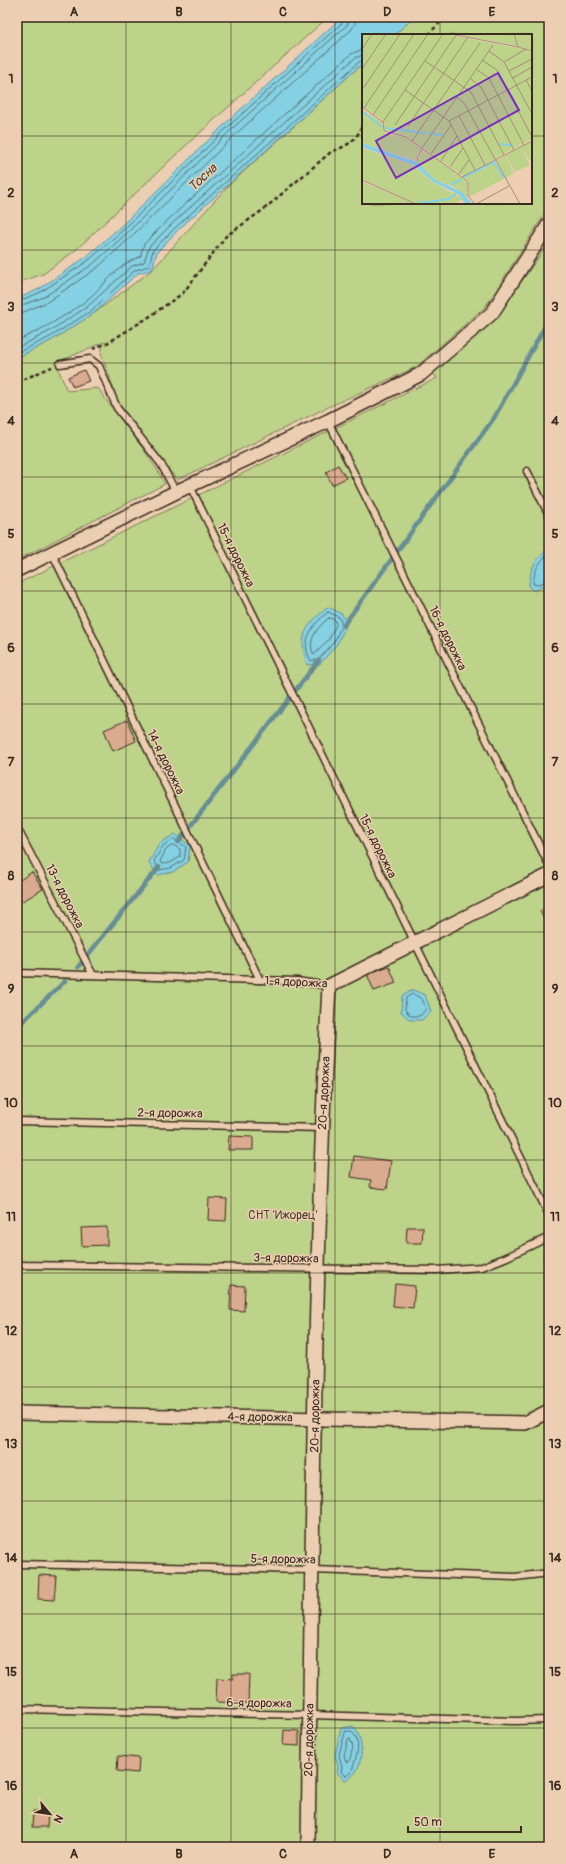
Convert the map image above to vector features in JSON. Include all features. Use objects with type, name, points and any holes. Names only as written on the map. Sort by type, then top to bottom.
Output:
[{"type":"street","points":[[17,570],[176,492],[328,421],[421,374],[492,313],[549,224]]},
{"type":"street","name":"1-я дорожка","points":[[329,986],[549,875]]},
{"type":"street","name":"20-я дорожка","points":[[308,1847],[318,1270],[322,1128],[329,986]]},
{"type":"street","name":"4-я дорожка","points":[[17,1413],[525,1423],[549,1411]]},
{"type":"lane","points":[[60,364],[90,359],[99,366],[117,408],[161,464],[176,492]]},
{"type":"lane","name":"16-я дорожка","points":[[328,421],[549,865]]},
{"type":"lane","points":[[527,471],[549,516]]},
{"type":"lane","name":"15-я дорожка","points":[[190,486],[549,1215]]},
{"type":"lane","name":"14-я дорожка","points":[[52,553],[260,980]]},
{"type":"lane","name":"13-я дорожка","points":[[17,828],[93,975]]},
{"type":"lane","name":"1-я дорожка","points":[[17,973],[297,981],[329,986]]},
{"type":"lane","name":"2-я дорожка","points":[[17,1121],[322,1128]]},
{"type":"lane","name":"3-я дорожка","points":[[17,1265],[318,1270],[436,1270],[482,1267],[549,1237]]},
{"type":"lane","name":"5-я дорожка","points":[[17,1564],[312,1570],[515,1578],[549,1573]]},
{"type":"lane","name":"6-я дорожка","points":[[17,1709],[515,1721],[549,1720]]},
{"type":"path","points":[[429,34],[445,17]]},
{"type":"path","points":[[88,351],[109,342],[149,317],[183,293],[226,236],[263,210],[332,151],[346,147],[361,130],[362,126]]},
{"type":"path","points":[[17,382],[60,364]]},
{"type":"green space","points":[[17,17],[328,17],[182,149],[77,249],[43,274],[17,283]]},
{"type":"green space","points":[[414,17],[549,17],[549,207],[486,306],[416,367],[324,409],[177,480],[119,404],[101,353],[104,342],[56,363],[67,391],[98,388],[150,459],[165,484],[17,560],[17,358],[52,340],[93,314],[152,270],[227,187],[362,64],[362,204],[532,204],[532,34],[395,34]]},
{"type":"green space","name":"СНТ 'Ижорец'","points":[[549,242],[549,1847],[17,1847],[17,584],[437,378],[433,373],[497,317]]},
{"type":"water","name":"Тосна","points":[[342,17],[414,17],[395,34],[362,34],[362,64],[180,228],[157,252],[152,270],[138,273],[93,314],[52,340],[17,358],[17,299],[39,289],[86,257],[121,226],[228,121]]},
{"type":"water","points":[[548,549],[549,583],[534,591],[529,587],[530,575],[536,561]]},
{"type":"water","points":[[328,607],[342,614],[347,624],[337,644],[320,664],[307,665],[303,646],[306,632],[314,620]]},
{"type":"water","points":[[175,834],[190,846],[188,862],[173,872],[157,875],[149,862],[160,843]]},
{"type":"water","points":[[413,990],[425,995],[431,1011],[422,1020],[410,1020],[401,1012],[402,996]]},
{"type":"water","points":[[353,1726],[360,1739],[361,1756],[356,1771],[351,1777],[345,1780],[337,1773],[338,1766],[335,1755],[341,1728]]},
{"type":"building","points":[[84,370],[89,381],[73,387],[68,377]]},
{"type":"building","points":[[338,465],[346,478],[332,485],[326,472]]},
{"type":"building","points":[[127,720],[136,741],[113,751],[104,730]]},
{"type":"building","points":[[32,872],[43,889],[21,902],[17,896],[17,882]]},
{"type":"building","points":[[549,906],[549,927],[548,928],[540,911]]},
{"type":"building","points":[[389,966],[396,983],[374,991],[367,974]]},
{"type":"building","points":[[229,1136],[253,1137],[253,1150],[228,1150]]},
{"type":"building","points":[[354,1156],[391,1161],[387,1189],[370,1187],[371,1180],[351,1177]]},
{"type":"building","points":[[209,1198],[227,1199],[226,1221],[208,1220]]},
{"type":"building","points":[[107,1227],[107,1245],[82,1246],[81,1228]]},
{"type":"building","points":[[407,1227],[423,1227],[422,1243],[406,1243]]},
{"type":"building","points":[[549,1255],[549,1272],[543,1258]]},
{"type":"building","points":[[395,1284],[415,1286],[413,1308],[393,1306]]},
{"type":"building","points":[[231,1285],[245,1286],[244,1311],[230,1310]]},
{"type":"building","points":[[39,1575],[56,1576],[54,1600],[38,1599]]},
{"type":"building","points":[[233,1674],[249,1674],[248,1703],[216,1702],[217,1678],[233,1679]]},
{"type":"building","points":[[284,1730],[299,1731],[299,1746],[283,1745]]},
{"type":"building","points":[[118,1756],[139,1758],[138,1773],[117,1771]]},
{"type":"building","points":[[33,1811],[48,1812],[47,1827],[32,1827]]},
{"type":"waterway","points":[[343,626],[494,418],[549,319]]},
{"type":"waterway","points":[[178,842],[319,660]]},
{"type":"waterway","points":[[78,967],[159,867]]},
{"type":"waterway","points":[[17,1027],[65,981]]}]
